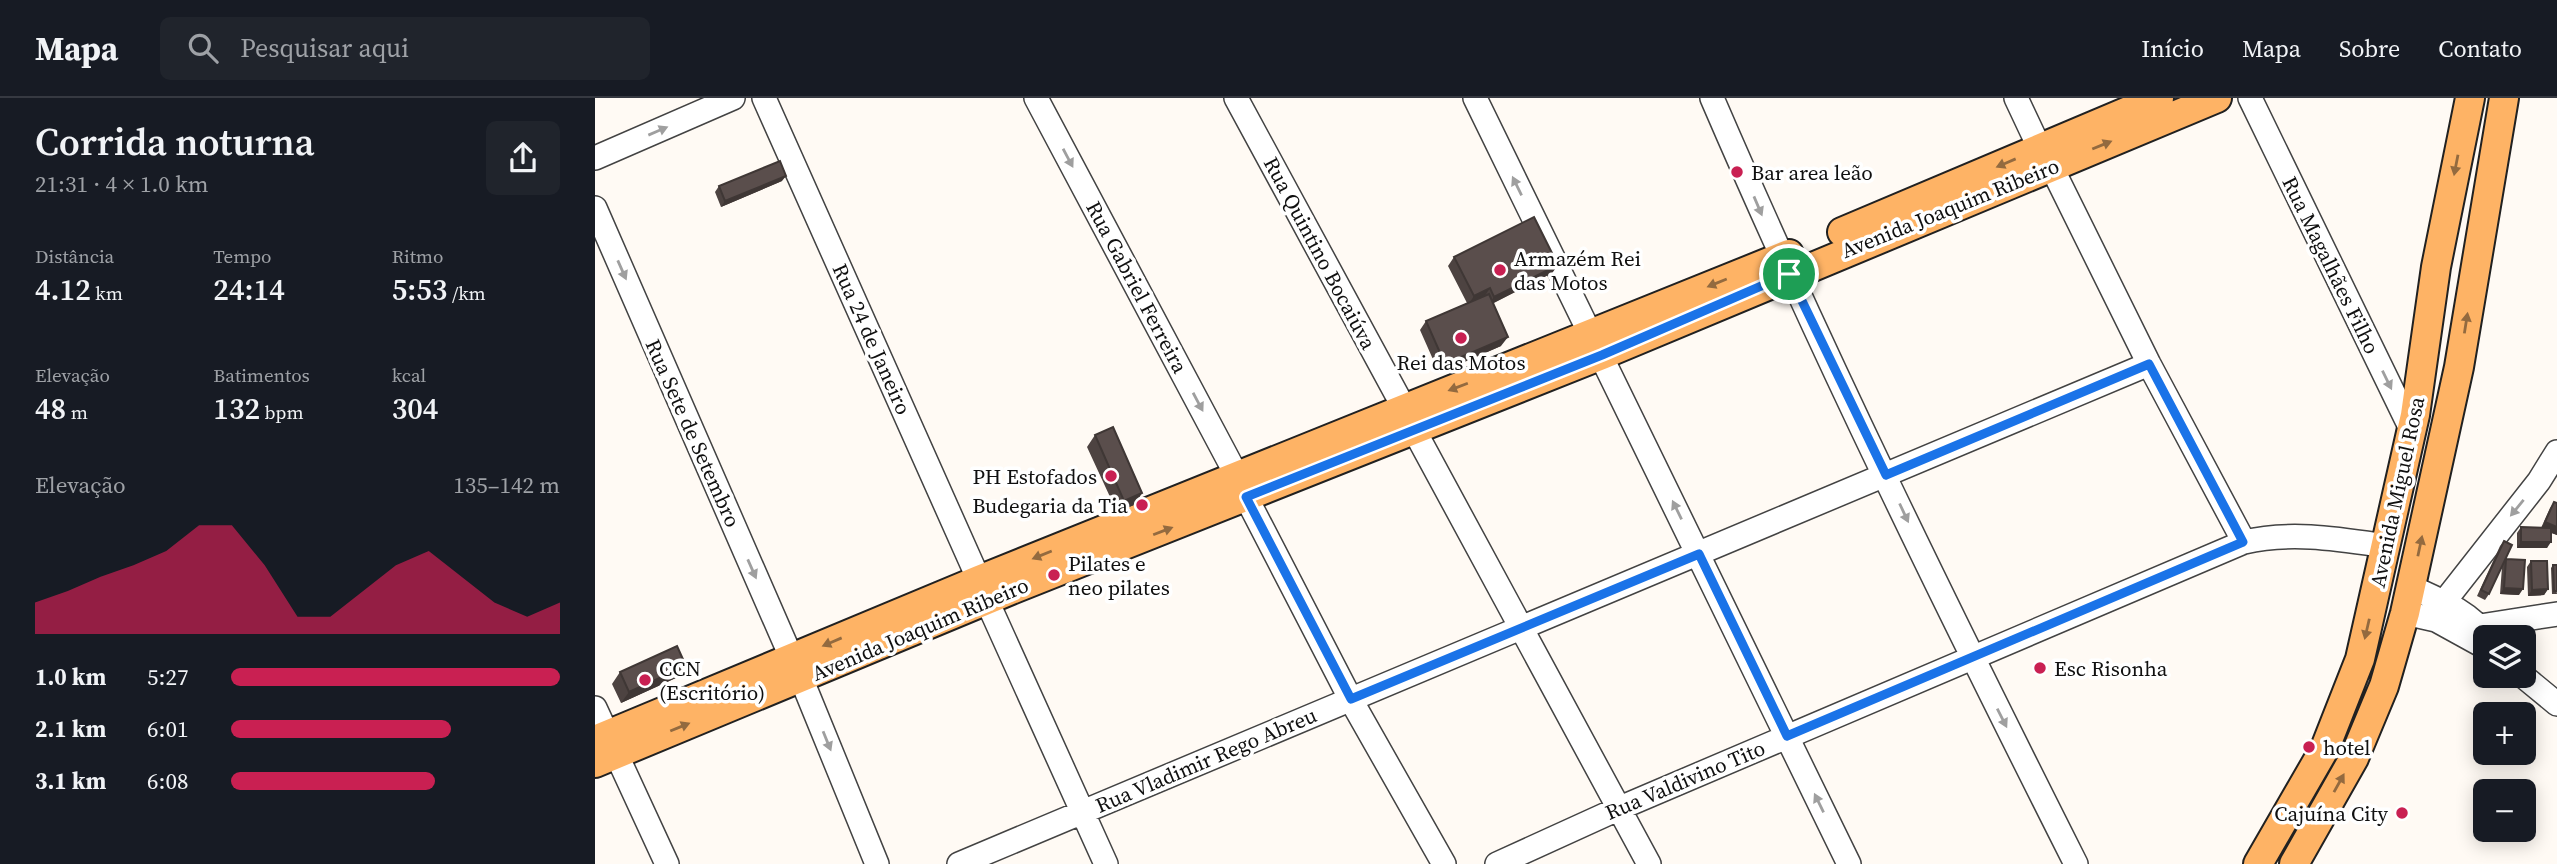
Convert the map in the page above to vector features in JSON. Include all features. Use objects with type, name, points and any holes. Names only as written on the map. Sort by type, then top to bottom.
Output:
[{"type":"main road","name":"Avenida Joaquim Ribeiro","points":[[2046,157],[2159,98]]},
{"type":"main road","name":"Avenida Joaquim Ribeiro","points":[[604,747],[983,590],[1596,345],[2046,157],[2217,98]]},
{"type":"main road","name":"Avenida Miguel Rosa","points":[[2294,864],[2354,758],[2384,686],[2408,600],[2459,367],[2504,98]]},
{"type":"main road","name":"Avenida Miguel Rosa","points":[[2257,864],[2325,748],[2360,659],[2411,431],[2436,267],[2466,101]]},
{"type":"street","points":[[595,158],[733,98]]},
{"type":"street","name":"Rua 24 de Janeiro","points":[[764,98],[1106,864]]},
{"type":"street","name":"Rua Gabriel Ferreira","points":[[1035,98],[1351,699],[1444,864]]},
{"type":"street","name":"Rua Quintino Bocaiúva","points":[[1236,98],[1649,864]]},
{"type":"street","points":[[1475,98],[1849,864]]},
{"type":"street","points":[[1712,98],[1785,266],[1972,657],[2076,864]]},
{"type":"street","points":[[2016,98],[2149,364],[2243,542]]},
{"type":"street","name":"Rua Magalhães Filho","points":[[2250,98],[2411,431]]},
{"type":"street","name":"Rua Sete de Setembro","points":[[595,208],[796,669],[877,864]]},
{"type":"street","name":"Rua Vladimir Rego Abreu","points":[[959,864],[2149,364]]},
{"type":"street","points":[[2440,611],[2539,481],[2557,452]]},
{"type":"street","name":"Rua Valdivino Tito","points":[[1497,864],[1620,808],[2243,542],[2283,536],[2386,546]]},
{"type":"street","points":[[2408,600],[2440,611],[2473,630]]},
{"type":"street","points":[[2522,625],[2557,614]]},
{"type":"street","points":[[2536,687],[2557,704]]},
{"type":"street","points":[[595,708],[604,747],[667,864]]},
{"type":"building","points":[[780,161],[786,176],[725,201],[719,186]]},
{"type":"building","name":"Armazém Rei das Motos","points":[[1534,217],[1558,265],[1494,297],[1490,288],[1474,296],[1454,257]]},
{"type":"building","name":"Rei das Motos","points":[[1489,294],[1508,337],[1445,364],[1426,321]]},
{"type":"building","points":[[1113,427],[1142,493],[1124,501],[1095,435]]},
{"type":"building","points":[[2554,502],[2557,503],[2557,527],[2545,522]]},
{"type":"building","points":[[2521,527],[2551,528],[2551,542],[2521,542]]},
{"type":"building","points":[[2504,541],[2512,545],[2489,594],[2481,590]]},
{"type":"building","points":[[2506,559],[2525,560],[2523,589],[2504,588]]},
{"type":"building","points":[[2531,561],[2547,561],[2548,589],[2532,590]]},
{"type":"building","points":[[2553,565],[2557,565],[2557,591],[2554,591]]},
{"type":"building","points":[[677,646],[686,666],[629,692],[620,672]]},
{"type":"place","name":"Bar area leão","points":[[1737,172]]},
{"type":"place","name":"Armazém Rei das Motos","points":[[1500,270]]},
{"type":"place","name":"Rei das Motos","points":[[1461,338]]},
{"type":"place","name":"PH Estofados","points":[[1111,476]]},
{"type":"place","name":"Budegaria da Tia","points":[[1142,505]]},
{"type":"place","name":"Pilates e neo pilates","points":[[1054,575]]},
{"type":"place","name":"Esc Risonha","points":[[2040,668]]},
{"type":"place","name":"CCN (Escritório)","points":[[645,680]]},
{"type":"place","name":"hotel","points":[[2309,747]]},
{"type":"place","name":"Cajuína City","points":[[2402,813]]},
{"type":"route","points":[[1789,274],[1886,475],[2149,364],[2243,542],[1787,736],[1699,554],[1351,699],[1246,497],[1452,412],[1602,355],[1789,274]]}]
